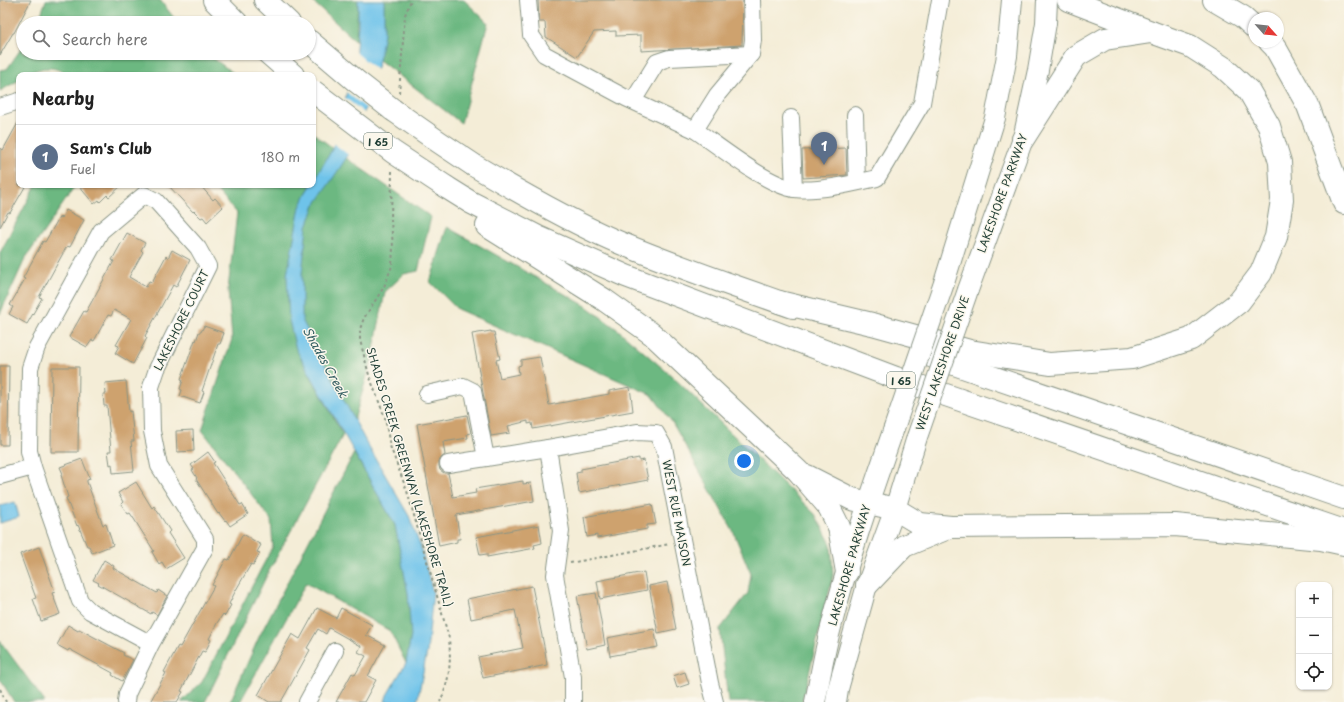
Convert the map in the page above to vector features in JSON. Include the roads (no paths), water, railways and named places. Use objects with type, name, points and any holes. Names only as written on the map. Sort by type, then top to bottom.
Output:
[{"type":"highway","points":[[214,0],[229,16]]},
{"type":"highway","points":[[265,0],[282,16]]},
{"type":"highway","points":[[778,302],[872,324],[970,351],[1050,364],[1132,358],[1191,339],[1239,302],[1261,273],[1276,237],[1282,200],[1280,162],[1269,126],[1249,91],[1223,67],[1190,46],[1068,0]]},
{"type":"highway","points":[[1214,0],[1248,22]]},
{"type":"highway","points":[[1023,139],[1076,56],[1105,39],[1151,32]]},
{"type":"highway","points":[[316,47],[376,97],[475,166],[566,218],[610,238],[680,266],[905,347],[1344,498]]},
{"type":"highway","points":[[1276,48],[1308,106],[1344,203]]},
{"type":"highway","points":[[276,60],[290,72]]},
{"type":"highway","name":"I 65","points":[[316,93],[388,148],[446,187],[470,208],[583,258],[646,284],[896,378],[1344,531]]},
{"type":"highway","points":[[470,208],[603,298],[652,334],[798,471],[829,507],[839,527],[847,572]]},
{"type":"highway","points":[[798,471],[852,499],[895,509],[920,524],[951,527],[1175,525],[1321,539],[1344,544]]},
{"type":"highway","points":[[867,585],[904,546],[951,527]]},
{"type":"main road","name":"LAKESHORE PARKWAY","points":[[814,702],[830,631],[868,502],[894,431],[944,283],[995,118],[1007,56],[1012,0]]},
{"type":"main road","name":"LAKESHORE PARKWAY","points":[[968,290],[1023,139],[1038,70],[1046,23],[1047,0]]},
{"type":"main road","name":"WEST LAKESHORE DRIVE","points":[[917,437],[968,290]]},
{"type":"main road","name":"LAKESHORE PARKWAY","points":[[836,702],[838,689],[867,585],[895,509],[917,437]]},
{"type":"street","points":[[528,0],[531,35],[544,54],[633,101],[695,130],[752,169],[779,185],[794,189],[810,190],[877,178],[922,103],[940,0]]},
{"type":"street","points":[[695,130],[718,95],[751,54],[753,40],[752,0]]},
{"type":"street","points":[[633,101],[657,62],[669,58],[751,54]]},
{"type":"street","points":[[0,107],[16,102]]},
{"type":"street","points":[[855,115],[857,182]]},
{"type":"street","points":[[791,118],[794,189]]},
{"type":"street","name":"LAKESHORE COURT","points":[[33,467],[29,451],[30,368],[37,347],[101,231],[144,195],[156,201],[198,248],[208,266],[157,369],[151,387],[152,431],[159,466],[205,539],[205,548],[151,644],[127,694],[126,702]]},
{"type":"street","points":[[427,394],[463,386],[473,391],[486,458]]},
{"type":"street","name":"WEST RUE MAISON","points":[[448,464],[637,432],[656,433],[664,448],[715,702]]},
{"type":"street","points":[[548,448],[561,531],[555,575],[573,677],[573,702]]},
{"type":"street","points":[[0,476],[33,467],[80,601],[90,611],[151,644]]},
{"type":"street","points":[[307,702],[335,651]]},
{"type":"water","points":[[358,0],[384,0],[384,33],[379,60],[355,145],[315,205],[307,226],[302,273],[302,320],[367,444],[409,516],[421,548],[433,593],[427,652],[417,702],[385,702],[387,695],[406,663],[411,636],[408,593],[395,525],[296,349],[289,320],[287,275],[300,207],[310,188],[316,188],[316,177],[333,148],[355,58],[358,26]]},
{"type":"water","points":[[15,502],[19,517],[0,523],[0,506]]},
{"type":"place","name":"Sam's Club","points":[[824,165]]},
{"type":"water label","name":"Shades Creek","points":[[326,362]]}]
